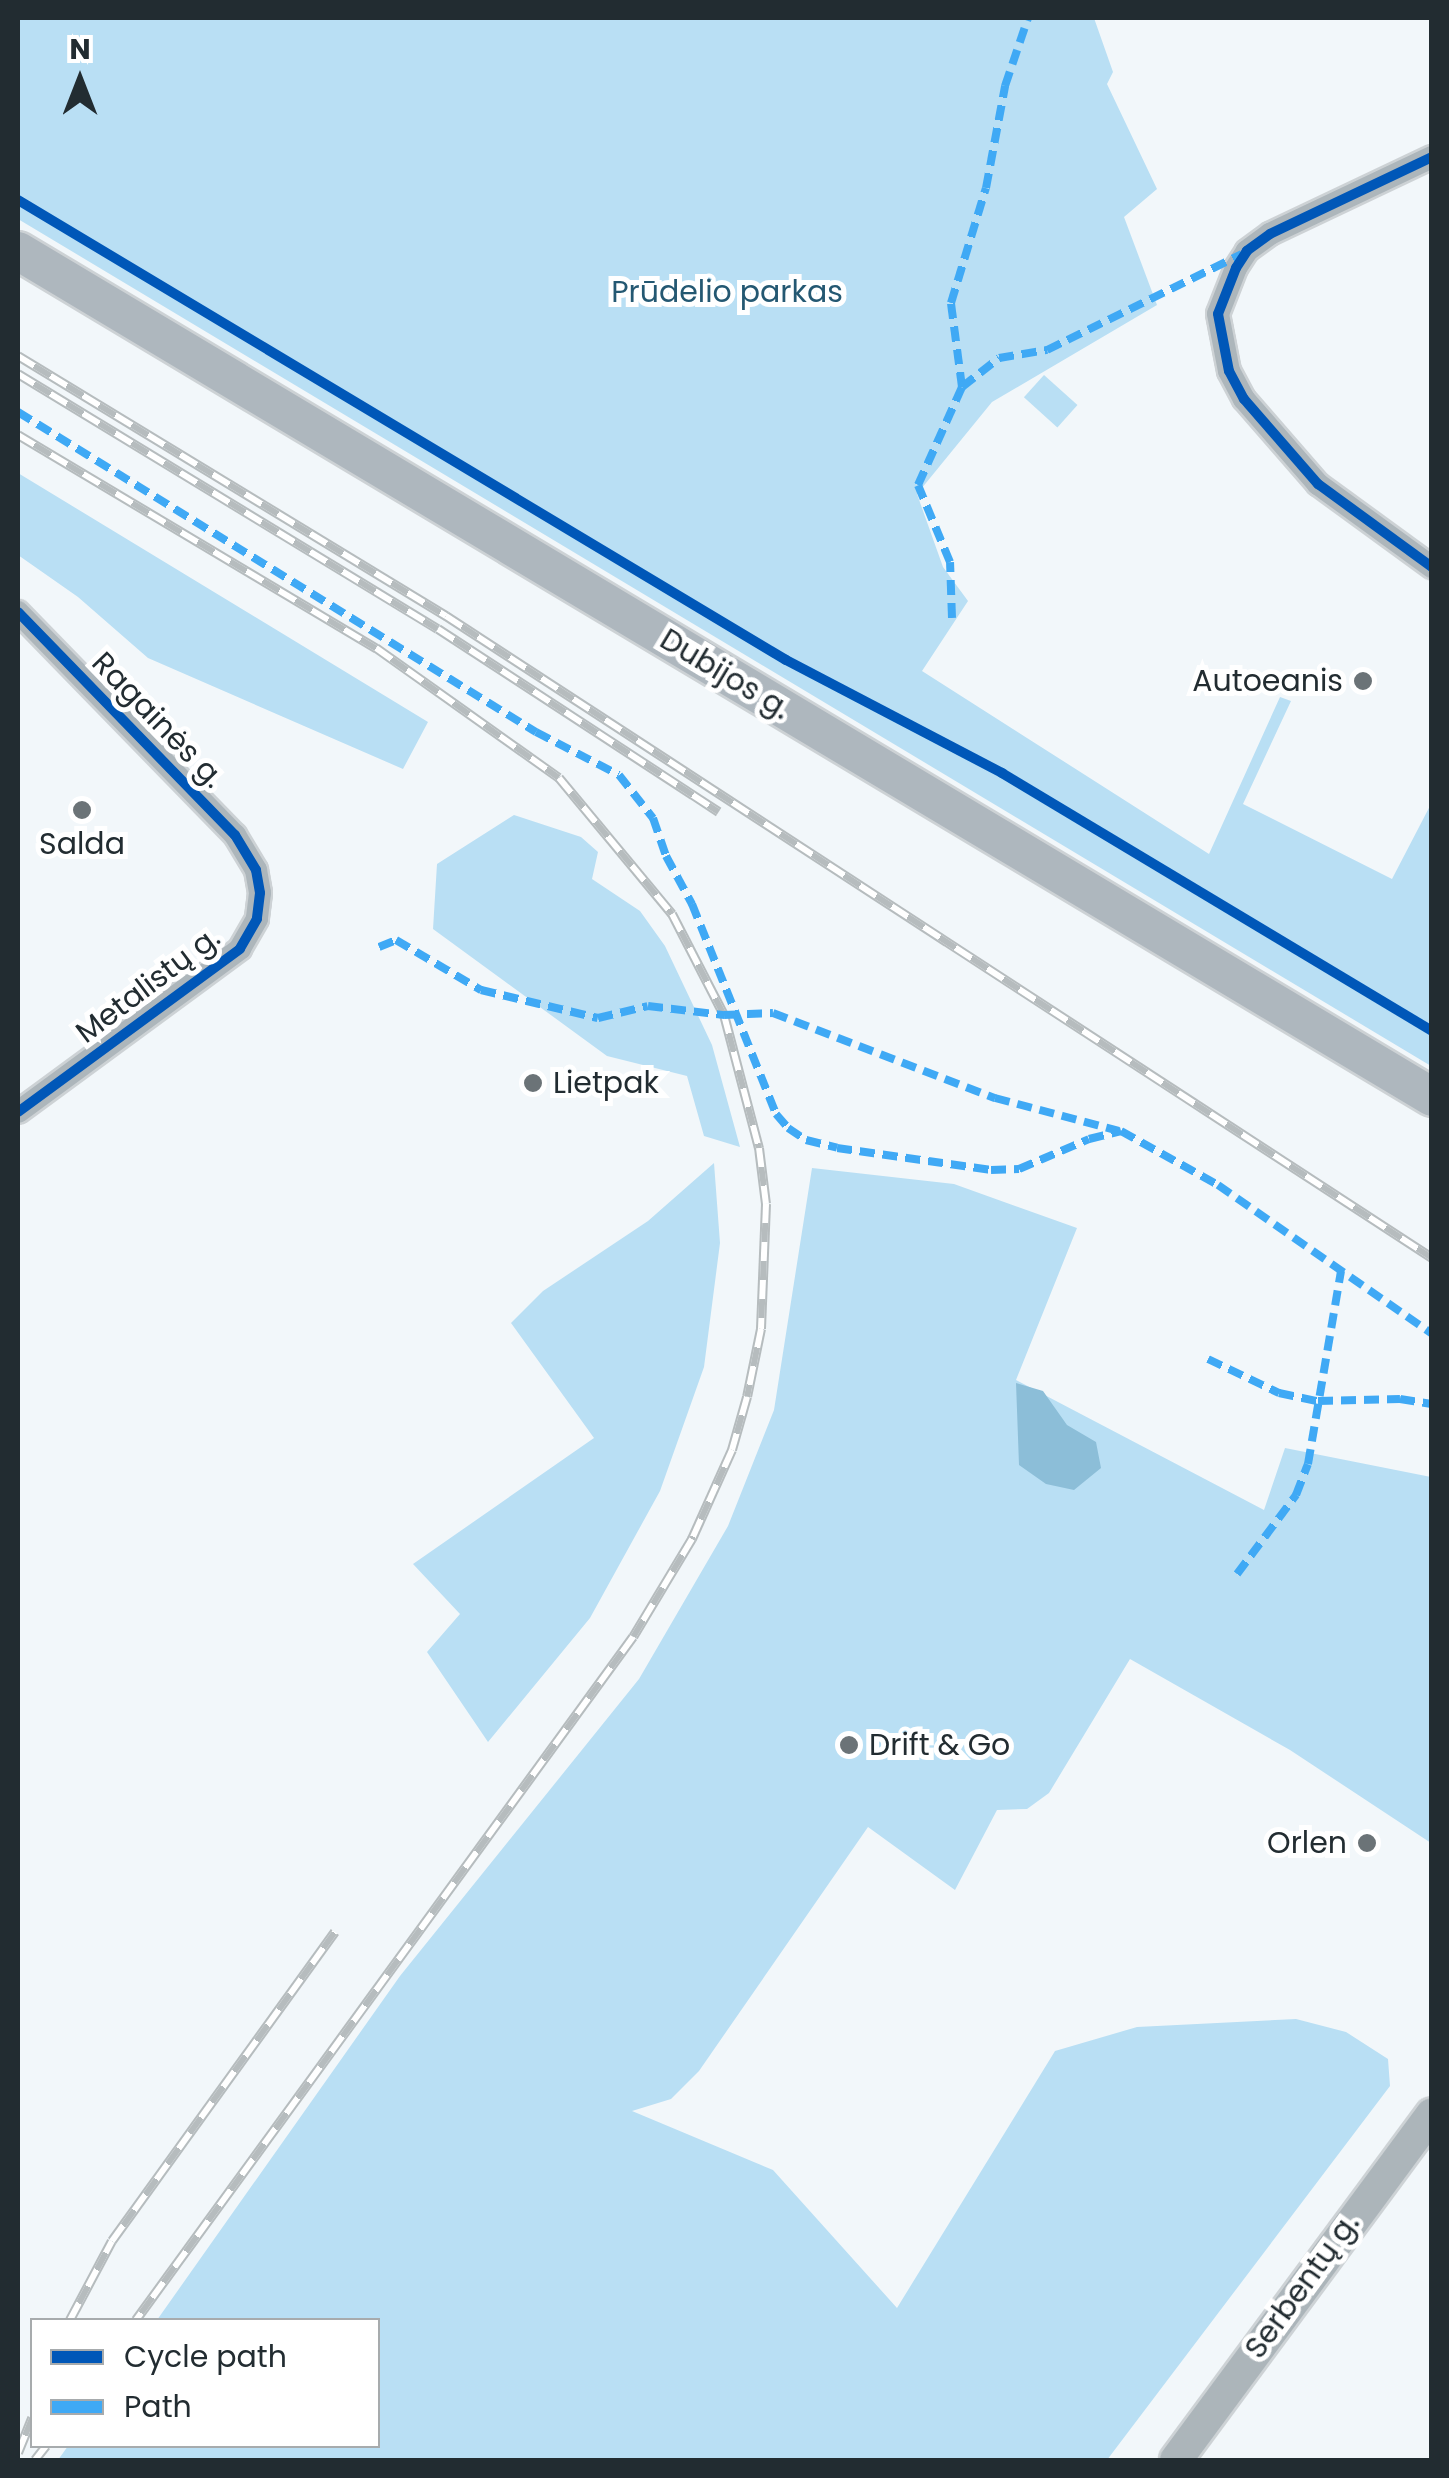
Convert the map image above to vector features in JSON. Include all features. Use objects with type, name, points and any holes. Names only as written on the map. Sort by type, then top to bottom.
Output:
[{"type":"main road","name":"Dubijos g.","points":[[18,250],[1432,1096]]},
{"type":"main road","name":"Serbentų g.","points":[[1176,2460],[1432,2114]]},
{"type":"street","points":[[1432,157],[1270,234],[1247,252],[1236,268],[1218,314],[1229,372],[1244,399],[1318,484],[1432,567]]},
{"type":"street","name":"Ragainės g.","points":[[18,612],[235,836],[256,870]]},
{"type":"street","name":"Metalistų g.","points":[[18,1112],[240,949],[257,920],[260,893],[256,870]]},
{"type":"green space","name":"Prūdelio parkas","points":[[18,18],[1094,18],[1113,72],[1107,84],[1157,189],[1124,217],[1157,305],[992,402],[917,494],[943,567],[968,601],[922,671],[1209,854],[1280,697],[1291,701],[1243,804],[1392,879],[1431,804],[1431,1066],[18,219]]},
{"type":"green space","points":[[1044,375],[1077,405],[1057,427],[1024,397]]},
{"type":"green space","points":[[18,473],[428,722],[403,769],[148,658],[78,597],[18,555]]},
{"type":"green space","points":[[514,815],[581,837],[598,852],[592,879],[640,911],[665,946],[712,1045],[740,1147],[704,1136],[687,1076],[607,1056],[433,929],[437,864]]},
{"type":"green space","points":[[714,1163],[720,1243],[704,1367],[660,1491],[590,1618],[488,1742],[427,1652],[460,1614],[413,1564],[594,1438],[511,1323],[543,1291],[648,1221]]},
{"type":"green space","points":[[812,1168],[954,1184],[1077,1228],[1016,1380],[1264,1510],[1285,1448],[1431,1477],[1431,1843],[1290,1750],[1130,1659],[1049,1793],[1027,1809],[997,1810],[955,1890],[868,1827],[699,2071],[671,2099],[632,2111],[773,2170],[897,2308],[1055,2051],[1137,2027],[1296,2019],[1346,2032],[1388,2059],[1390,2086],[1107,2460],[58,2460],[67,2448],[380,2448],[380,2318],[158,2318],[400,1976],[639,1679],[728,1526],[774,1410]]},
{"type":"shaded area","points":[[1016,1383],[1043,1391],[1067,1425],[1096,1442],[1101,1468],[1074,1490],[1046,1484],[1019,1465]]},
{"type":"railway","points":[[18,356],[446,616],[1432,1258]]},
{"type":"railway","points":[[18,374],[438,629],[719,812]]},
{"type":"railway","points":[[18,435],[376,648],[559,778],[672,914],[724,1015],[759,1148],[766,1204],[761,1329],[747,1397],[732,1450],[692,1539],[633,1637],[137,2318]]},
{"type":"railway","points":[[71,2318],[112,2241],[335,1932]]},
{"type":"railway","points":[[18,2453],[30,2423]]},
{"type":"railway","points":[[35,2460],[44,2448]]},
{"type":"marked path","points":[[962,387],[951,303],[986,188],[1005,86],[1028,18]]},
{"type":"marked path","points":[[952,618],[950,562],[918,485],[962,387],[999,358],[1047,350],[1242,254]]},
{"type":"marked path","points":[[18,412],[536,732],[619,775],[653,818],[666,856],[692,904],[776,1114],[806,1140],[991,1170],[1019,1169],[1089,1139],[1121,1131],[1218,1185],[1432,1334]]},
{"type":"marked path","points":[[379,947],[396,940],[481,990],[598,1018],[648,1006],[724,1015],[773,1013],[995,1098],[1119,1131]]},
{"type":"marked path","points":[[1237,1574],[1296,1495],[1308,1464],[1341,1271]]},
{"type":"marked path","points":[[1208,1359],[1279,1393],[1318,1401],[1400,1399],[1432,1404]]},
{"type":"cycle path","points":[[1432,157],[1270,234],[1247,251],[1218,314],[1229,371],[1244,399],[1318,484],[1432,567]]},
{"type":"cycle path","points":[[18,200],[786,660],[1002,773],[1432,1031]]},
{"type":"cycle path","points":[[18,612],[235,835],[256,870],[260,893],[257,919],[240,949],[18,1112]]},
{"type":"place","name":"Autoeanis","points":[[1363,681]]},
{"type":"place","name":"Salda","points":[[82,810]]},
{"type":"place","name":"Lietpak","points":[[533,1083]]},
{"type":"place","name":"Drift & Go","points":[[849,1745]]},
{"type":"place","name":"Orlen","points":[[1367,1843]]}]
